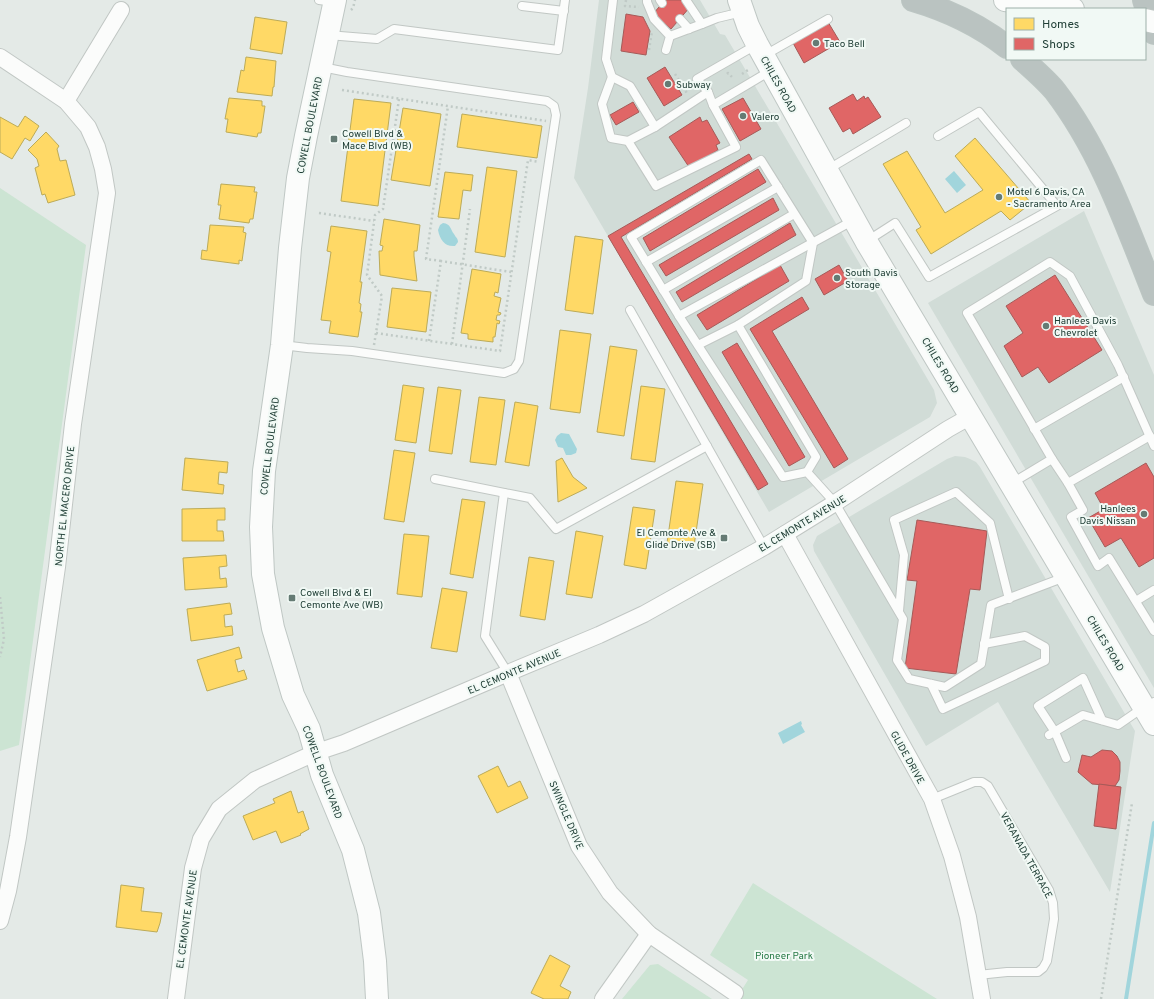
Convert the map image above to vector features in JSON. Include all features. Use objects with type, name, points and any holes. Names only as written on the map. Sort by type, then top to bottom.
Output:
[{"type":"highway","points":[[913,0],[950,12],[973,24],[1006,46]]},
{"type":"highway","points":[[1144,0],[1154,33]]},
{"type":"highway","points":[[1023,60],[1054,91],[1082,130],[1108,180],[1154,294]]},
{"type":"street","points":[[724,0],[740,6]]},
{"type":"street","points":[[1004,0],[1065,8]]},
{"type":"street","name":"COWELL BOULEVARD","points":[[330,1],[327,35],[298,178],[290,248],[282,345],[264,471],[261,527],[263,574],[273,628],[293,695],[309,729],[322,775],[352,850],[369,913],[375,961],[377,999]]},
{"type":"street","name":"CHILES ROAD","points":[[740,6],[763,57],[866,241],[1012,483],[1066,576],[1151,711]]},
{"type":"street","points":[[66,101],[121,10]]},
{"type":"street","name":"NORTH EL MACERO DRIVE","points":[[0,58],[66,101],[88,127],[97,147],[107,193],[73,424],[57,567],[7,865],[0,920]]},
{"type":"street","name":"EL CEMONTE AVENUE","points":[[176,999],[193,868],[202,839],[219,809],[255,780],[316,752],[344,743],[599,635],[644,614],[764,547],[836,503],[948,429],[971,416]]},
{"type":"street","name":"GLIDE DRIVE","points":[[785,534],[932,799],[952,856],[968,917],[982,999]]},
{"type":"street","name":"SWINGLE DRIVE","points":[[508,673],[579,846],[610,893],[649,934],[735,993]]},
{"type":"street","points":[[603,999],[649,934]]},
{"type":"lane","points":[[327,35],[377,39],[394,29],[558,50],[565,0]]},
{"type":"lane","points":[[613,0],[606,59],[612,77],[602,104],[611,138],[628,140],[655,126],[708,92]]},
{"type":"lane","points":[[647,0],[654,19],[670,36]]},
{"type":"lane","points":[[686,0],[702,24]]},
{"type":"lane","points":[[522,6],[564,12]]},
{"type":"lane","points":[[670,36],[717,18],[740,6]]},
{"type":"lane","points":[[680,19],[689,29]]},
{"type":"lane","points":[[628,140],[656,186],[736,147],[713,105],[708,92],[697,79],[763,57],[828,19]]},
{"type":"lane","points":[[666,50],[670,36]]},
{"type":"lane","points":[[713,105],[763,57]]},
{"type":"lane","points":[[282,345],[373,354],[504,374],[514,369],[519,361],[556,115],[554,106],[548,101],[347,72],[321,66]]},
{"type":"lane","points":[[612,77],[630,86],[655,126]]},
{"type":"lane","points":[[866,241],[895,223],[929,278],[1057,206],[979,112],[938,136]]},
{"type":"lane","points":[[826,170],[906,123]]},
{"type":"lane","points":[[698,345],[738,325],[806,281],[813,243],[761,160],[631,237],[679,316],[783,477],[808,472]]},
{"type":"lane","points":[[646,262],[778,187]]},
{"type":"lane","points":[[663,290],[794,214]]},
{"type":"lane","points":[[679,316],[855,220]]},
{"type":"lane","points":[[1154,446],[1124,377],[1070,276],[1050,262],[967,313],[1083,510],[1071,517],[1098,566],[1109,558],[1154,631]]},
{"type":"lane","points":[[630,310],[764,547]]},
{"type":"lane","points":[[738,325],[816,457],[808,472]]},
{"type":"lane","points":[[1034,429],[1124,377]]},
{"type":"lane","points":[[1068,483],[1150,436]]},
{"type":"lane","points":[[435,479],[530,498],[556,529],[707,446]]},
{"type":"lane","points":[[1012,483],[1052,459]]},
{"type":"lane","points":[[808,472],[836,503],[903,619],[897,660],[909,679],[945,687],[981,664],[991,606],[1066,576]]},
{"type":"lane","points":[[899,611],[904,555],[894,520],[956,492],[990,523],[1009,599]]},
{"type":"lane","points":[[504,493],[485,636],[508,673]]},
{"type":"lane","points":[[1136,601],[1154,590]]},
{"type":"lane","points":[[931,684],[943,709],[1045,661],[1045,647],[1025,636],[984,644]]},
{"type":"lane","points":[[1066,758],[1038,706],[1083,678],[1102,720]]},
{"type":"lane","points":[[1052,734],[1083,715],[1118,725],[1151,711]]},
{"type":"lane","name":"VERANADA TERRACE","points":[[932,799],[974,782],[982,782],[988,786],[1049,890],[1053,903],[1054,920],[1047,961],[1043,968],[1038,972],[1007,972],[978,975]]},
{"type":"path","points":[[342,90],[548,121],[546,128]]},
{"type":"path","points":[[373,354],[382,296],[367,275],[375,214],[384,209],[399,99]]},
{"type":"path","points":[[448,106],[426,259],[511,272]]},
{"type":"path","points":[[376,333],[500,352],[528,160],[542,162]]},
{"type":"path","points":[[452,344],[470,209]]},
{"type":"path","points":[[319,213],[374,221]]},
{"type":"path","points":[[429,341],[441,261]]},
{"type":"path","points":[[0,598],[4,640],[0,657]]},
{"type":"path","points":[[1101,999],[1132,803]]},
{"type":"shaded area","points":[[599,0],[700,0],[720,34],[725,35],[934,390],[937,403],[930,417],[769,512],[574,178],[588,88]]},
{"type":"shaded area","points":[[1084,211],[1154,375],[1154,688],[928,303]]},
{"type":"shaded area","points":[[955,456],[970,459],[976,462],[980,467],[1135,731],[1110,892],[998,702],[926,746],[814,551],[813,545],[817,536],[947,459]]},
{"type":"green space","points":[[0,188],[86,245],[19,745],[0,751]]},
{"type":"green space","name":"Pioneer Park","points":[[753,883],[937,999],[736,999],[748,980],[710,955]]},
{"type":"green space","points":[[658,964],[712,999],[622,999],[650,965]]},
{"type":"water","points":[[954,171],[966,185],[957,193],[945,179]]},
{"type":"water","points":[[443,223],[449,226],[457,239],[458,242],[455,246],[446,244],[440,237],[438,230],[440,225]]},
{"type":"water","points":[[561,433],[569,434],[577,449],[576,453],[566,455],[563,448],[558,447],[555,440]]},
{"type":"water","points":[[801,721],[801,725],[805,732],[783,744],[778,733]]},
{"type":"building: Homes","points":[[255,17],[287,22],[282,54],[250,49]]},
{"type":"building: Homes","points":[[246,57],[276,61],[272,96],[237,92],[241,70],[244,71]]},
{"type":"building: Homes","points":[[229,98],[262,101],[262,106],[265,106],[261,133],[258,133],[257,137],[226,132],[228,119],[225,119]]},
{"type":"building: Homes","points":[[354,99],[391,103],[378,206],[341,201]]},
{"type":"building: Homes","points":[[403,108],[441,114],[430,186],[391,180]]},
{"type":"building: Homes","points":[[462,114],[542,126],[537,158],[457,147]]},
{"type":"building: Homes","points":[[25,116],[39,126],[30,141],[25,138],[12,159],[0,152],[0,117],[18,127]]},
{"type":"building: Homes","points":[[46,132],[59,146],[57,149],[60,161],[66,160],[75,195],[48,203],[45,194],[42,195],[35,168],[39,166],[37,159],[28,150]]},
{"type":"building: Homes","name":"Motel 6 Davis, CA - Sacramento Area","points":[[975,138],[1031,203],[1010,220],[1001,211],[931,254],[916,230],[921,227],[883,164],[907,151],[945,213],[983,190],[955,156]]},
{"type":"building: Homes","points":[[487,167],[517,171],[505,257],[475,252]]},
{"type":"building: Homes","points":[[445,172],[473,175],[471,191],[463,190],[459,219],[438,217]]},
{"type":"building: Homes","points":[[221,184],[255,187],[254,192],[257,192],[253,219],[250,219],[249,223],[219,219],[221,205],[218,205]]},
{"type":"building: Homes","points":[[384,219],[420,225],[417,251],[414,251],[417,281],[380,275],[379,251],[382,251],[383,246],[380,245]]},
{"type":"building: Homes","points":[[210,225],[244,227],[243,232],[246,233],[242,261],[239,260],[239,264],[201,259],[202,250],[207,251]]},
{"type":"building: Homes","points":[[331,226],[367,231],[360,282],[362,282],[359,303],[361,304],[360,312],[362,312],[358,337],[329,333],[331,321],[321,320],[331,252],[327,251]]},
{"type":"building: Homes","points":[[575,236],[603,240],[593,314],[565,310]]},
{"type":"building: Homes","points":[[472,269],[501,274],[498,293],[495,292],[494,296],[501,298],[498,312],[501,313],[500,315],[497,315],[496,320],[500,321],[499,324],[497,323],[493,342],[468,339],[468,334],[461,333]]},
{"type":"building: Homes","points":[[392,288],[431,292],[426,332],[387,327]]},
{"type":"building: Homes","points":[[560,330],[591,334],[580,413],[550,409]]},
{"type":"building: Homes","points":[[610,346],[637,350],[624,436],[597,432]]},
{"type":"building: Homes","points":[[403,385],[424,388],[416,443],[395,440]]},
{"type":"building: Homes","points":[[641,386],[665,389],[655,462],[631,459]]},
{"type":"building: Homes","points":[[438,387],[461,390],[452,454],[429,451]]},
{"type":"building: Homes","points":[[479,397],[505,400],[496,465],[470,462]]},
{"type":"building: Homes","points":[[515,402],[538,406],[529,466],[505,462]]},
{"type":"building: Homes","points":[[394,450],[415,453],[404,522],[384,519]]},
{"type":"building: Homes","points":[[185,458],[228,462],[227,473],[219,472],[218,484],[224,485],[223,494],[182,490]]},
{"type":"building: Homes","points":[[562,458],[573,477],[587,488],[558,502],[556,461]]},
{"type":"building: Homes","points":[[676,481],[703,484],[694,546],[667,543]]},
{"type":"building: Homes","points":[[462,499],[485,502],[473,578],[450,574]]},
{"type":"building: Homes","points":[[633,507],[655,510],[646,569],[624,565]]},
{"type":"building: Homes","points":[[225,508],[225,520],[217,520],[217,531],[223,531],[224,541],[182,541],[182,509]]},
{"type":"building: Homes","points":[[576,531],[603,536],[592,598],[566,594]]},
{"type":"building: Homes","points":[[404,534],[429,536],[422,597],[397,594]]},
{"type":"building: Homes","points":[[226,555],[227,566],[219,567],[220,579],[226,578],[227,587],[185,590],[183,558]]},
{"type":"building: Homes","points":[[529,557],[554,561],[545,620],[520,616]]},
{"type":"building: Homes","points":[[442,588],[467,592],[457,652],[431,648]]},
{"type":"building: Homes","points":[[230,603],[232,614],[224,615],[225,627],[232,626],[233,635],[191,641],[187,609]]},
{"type":"building: Homes","points":[[239,647],[242,658],[235,660],[238,672],[244,670],[247,679],[207,691],[197,660]]},
{"type":"building: Homes","points":[[498,766],[508,787],[520,781],[528,798],[497,813],[478,776]]},
{"type":"building: Homes","points":[[291,791],[298,813],[303,811],[309,829],[300,834],[301,835],[281,843],[276,831],[253,840],[243,816],[275,803],[273,799]]},
{"type":"building: Homes","points":[[121,885],[144,888],[141,911],[162,913],[157,932],[116,927]]},
{"type":"building: Homes","points":[[550,955],[570,966],[560,986],[571,992],[568,999],[544,999],[531,993]]},
{"type":"building: Shops","points":[[665,0],[681,0],[690,7],[671,29],[653,14]]},
{"type":"building: Shops","points":[[626,14],[643,17],[650,31],[646,55],[621,51]]},
{"type":"building: Shops","name":"Taco Bell","points":[[828,22],[840,42],[804,63],[793,43]]},
{"type":"building: Shops","points":[[665,67],[682,95],[664,106],[647,78]]},
{"type":"building: Shops","points":[[853,94],[857,101],[864,96],[865,99],[868,97],[881,117],[853,134],[850,128],[843,132],[829,108]]},
{"type":"building: Shops","points":[[743,98],[761,129],[740,141],[722,109]]},
{"type":"building: Shops","points":[[633,102],[639,112],[616,125],[610,115]]},
{"type":"building: Shops","points":[[700,117],[702,122],[707,120],[720,143],[716,145],[718,150],[689,167],[669,137]]},
{"type":"building: Shops","points":[[749,154],[752,159],[621,237],[768,484],[758,490],[608,236]]},
{"type":"building: Shops","points":[[758,169],[766,182],[650,251],[643,238]]},
{"type":"building: Shops","points":[[773,198],[779,210],[666,276],[659,265]]},
{"type":"building: Shops","points":[[790,223],[796,235],[682,302],[676,292]]},
{"type":"building: Shops","points":[[780,265],[789,281],[707,330],[697,315]]},
{"type":"building: Shops","points":[[839,265],[848,281],[824,295],[815,279]]},
{"type":"building: Shops","points":[[1055,275],[1102,350],[1049,383],[1038,367],[1022,377],[1004,346],[1023,333],[1006,306]]},
{"type":"building: Shops","points":[[802,297],[809,309],[772,331],[848,459],[834,468],[750,329]]},
{"type":"building: Shops","points":[[737,343],[805,457],[789,466],[722,352]]},
{"type":"building: Shops","points":[[1146,463],[1154,477],[1154,558],[1139,567],[1121,538],[1105,547],[1088,518],[1104,509],[1095,493]]},
{"type":"building: Shops","points":[[917,520],[987,531],[980,590],[970,589],[956,674],[905,668],[917,581],[907,580]]},
{"type":"building: Shops","points":[[1102,750],[1112,751],[1120,762],[1119,780],[1115,786],[1092,784],[1078,772],[1082,755],[1091,757]]},
{"type":"building: Shops","points":[[1099,784],[1121,787],[1116,829],[1094,826]]},
{"type":"waterway","points":[[1126,999],[1154,823]]},
{"type":"place","name":"Taco Bell","points":[[816,43]]},
{"type":"place","name":"Subway","points":[[668,84]]},
{"type":"place","name":"Valero","points":[[743,116]]},
{"type":"place","name":"Cowell Blvd & Mace Blvd (WB)","points":[[334,139]]},
{"type":"place","name":"Motel 6 Davis, CA - Sacramento Area","points":[[999,197]]},
{"type":"place","name":"South Davis Storage","points":[[837,278]]},
{"type":"place","name":"Hanlees Davis Chevrolet","points":[[1046,326]]},
{"type":"place","name":"Hanlees Davis Nissan","points":[[1144,514]]},
{"type":"place","name":"El Cemonte Ave & Glide Drive (SB)","points":[[724,538]]},
{"type":"place","name":"Cowell Blvd & El Cemonte Ave (WB)","points":[[292,598]]}]
